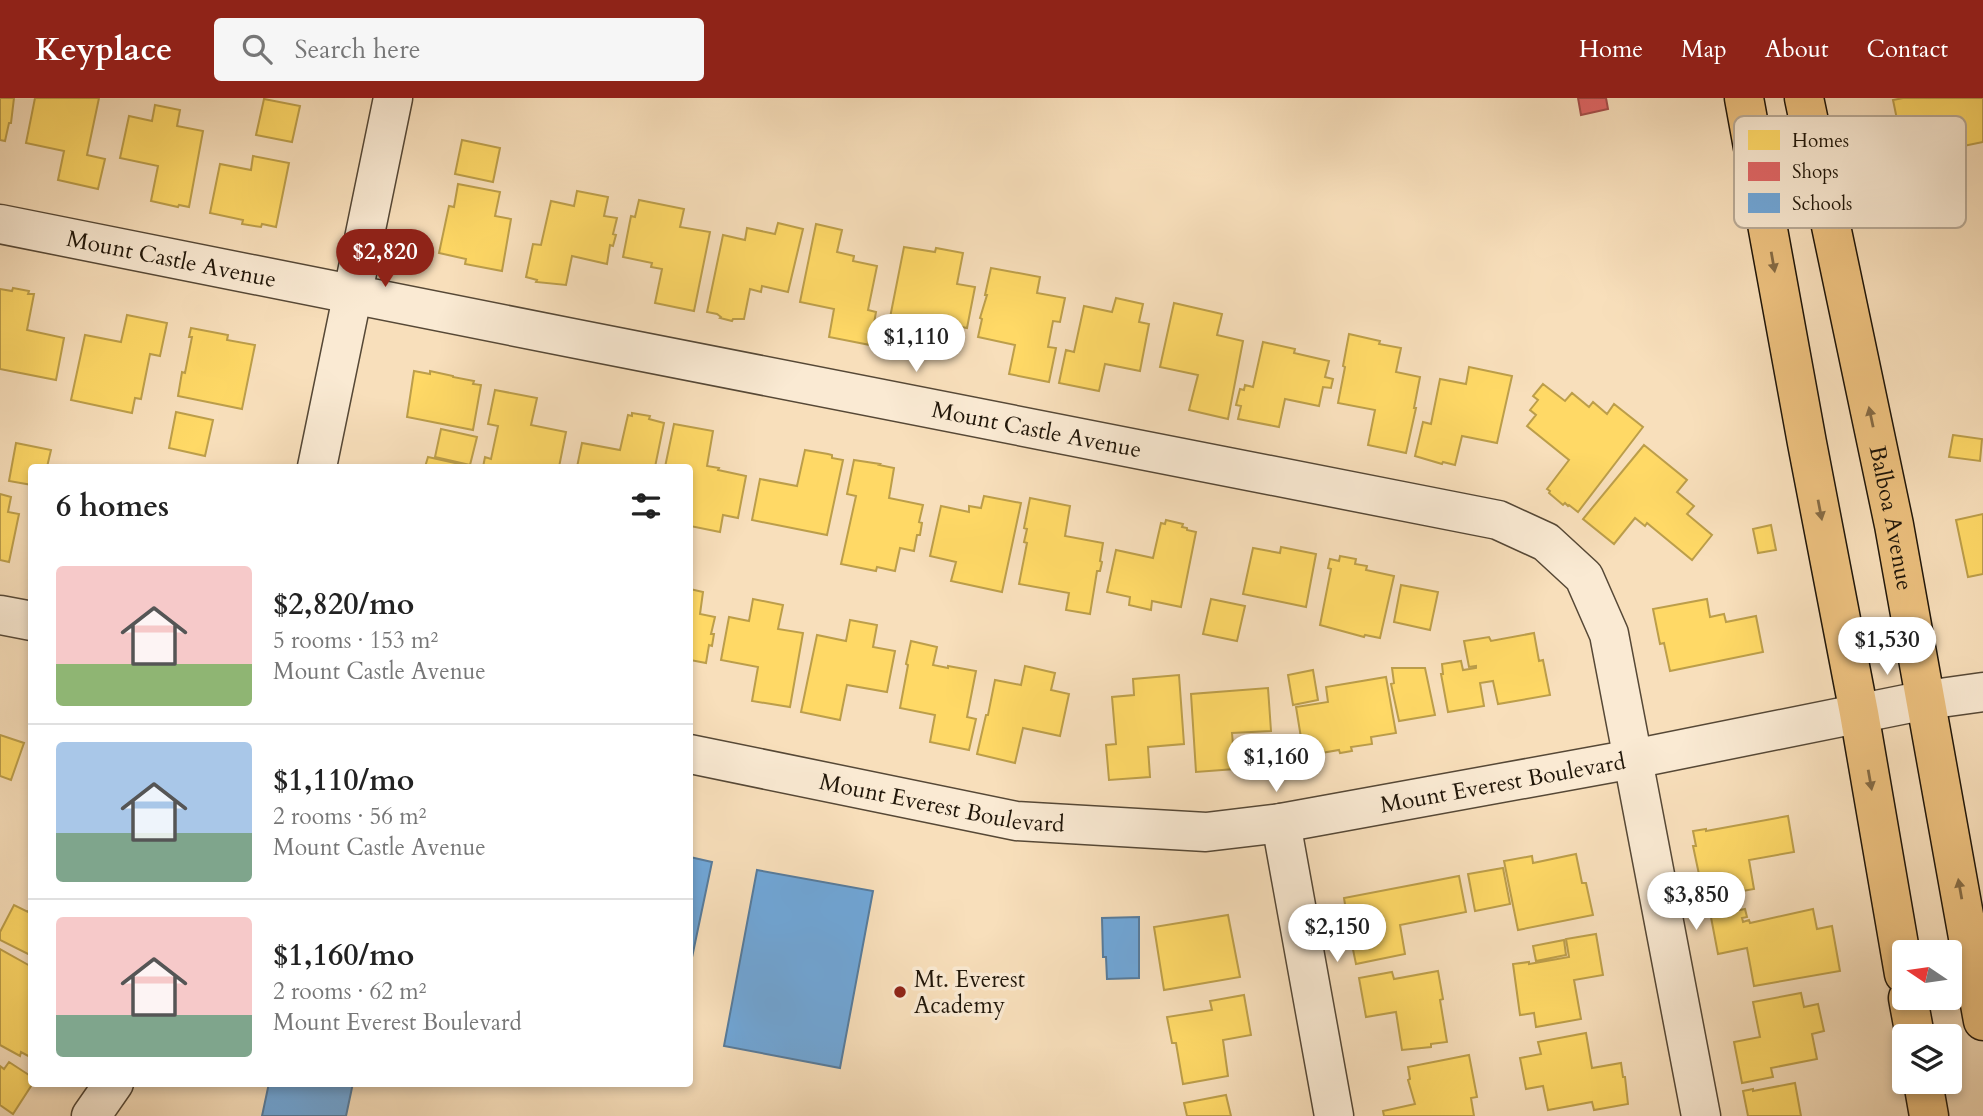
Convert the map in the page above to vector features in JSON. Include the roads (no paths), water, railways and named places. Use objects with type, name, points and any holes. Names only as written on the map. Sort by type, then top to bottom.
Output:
[{"type":"main road","points":[[1744,98],[1747,116]]},
{"type":"main road","name":"Balboa Avenue","points":[[1804,98],[1808,116]]},
{"type":"main road","points":[[1768,228],[1859,713],[1898,940]]},
{"type":"main road","name":"Balboa Avenue","points":[[1831,228],[1894,525],[1983,1021]]},
{"type":"main road","points":[[1925,1094],[1929,1116]]},
{"type":"street","points":[[318,464],[393,98]]},
{"type":"street","name":"Mount Castle Avenue","points":[[0,224],[1498,520],[1546,542],[1584,577],[1609,634],[1701,1116]]},
{"type":"street","points":[[0,615],[28,620]]},
{"type":"street","name":"Mount Everest Boulevard","points":[[693,755],[1016,821],[1206,832],[1281,824],[1633,759],[1926,700],[1983,692]]},
{"type":"street","points":[[1281,824],[1334,1116]]},
{"type":"street","points":[[92,1116],[111,1087]]},
{"type":"place","name":"Mt. Everest Academy","points":[[900,992]]}]
